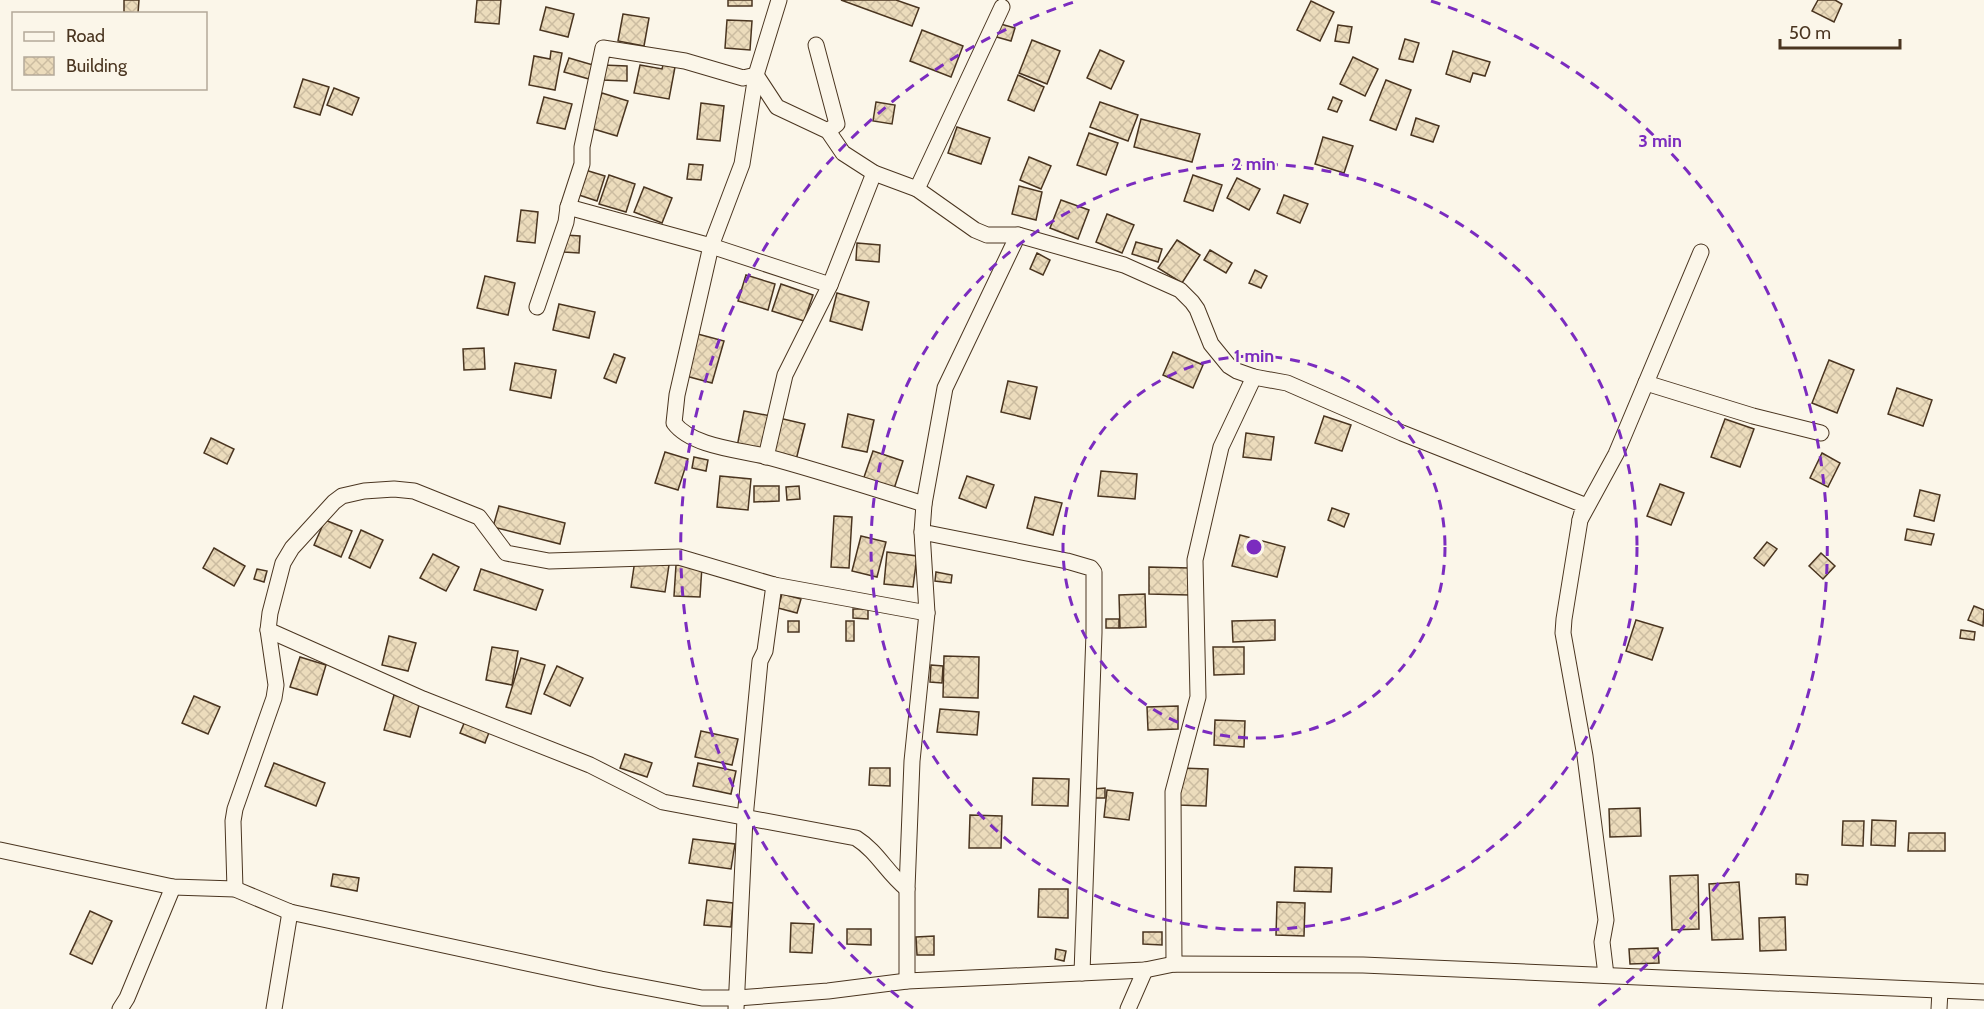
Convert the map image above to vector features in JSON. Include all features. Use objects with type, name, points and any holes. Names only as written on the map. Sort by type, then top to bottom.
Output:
[{"type":"street","points":[[778,0],[756,75],[742,164],[711,246],[677,395],[674,423],[678,429],[728,450],[766,457],[924,504]]},
{"type":"street","points":[[916,189],[1002,7]]},
{"type":"street","points":[[816,45],[837,124],[828,131]]},
{"type":"street","points":[[537,308],[566,222],[568,207],[582,164],[582,147],[603,48],[685,61],[743,78],[756,75]]},
{"type":"street","points":[[756,75],[777,107],[828,131],[843,153],[874,173],[916,189],[975,230],[987,235],[1018,235],[1124,265],[1180,290],[1192,302],[1211,344],[1229,366],[1237,371],[1254,377],[1287,383],[1402,433],[1584,505],[1567,592],[1563,633],[1585,756],[1606,920],[1602,942],[1606,975]]},
{"type":"street","points":[[766,457],[785,375],[830,285],[874,173]]},
{"type":"street","points":[[568,207],[711,246],[830,285]]},
{"type":"street","points":[[907,981],[907,889],[912,761],[927,613],[922,532],[924,504],[945,388],[1018,235]]},
{"type":"street","points":[[1580,520],[1616,454],[1701,252]]},
{"type":"street","points":[[1174,964],[1173,792],[1198,697],[1195,560],[1221,447],[1254,377]]},
{"type":"street","points":[[1646,382],[1753,416],[1821,433]]},
{"type":"street","points":[[235,889],[233,821],[235,809],[274,698],[276,685],[268,630],[283,563],[292,548],[342,495],[394,489],[414,491],[479,517],[506,553],[549,561],[679,557],[774,585],[927,613]]},
{"type":"street","points":[[922,532],[1067,561],[1091,568],[1094,573],[1082,974]]},
{"type":"street","points":[[737,1004],[745,819],[760,661],[765,651],[774,585]]},
{"type":"street","points":[[268,630],[423,699],[590,765],[663,802],[856,838],[870,847],[892,878],[907,889]]},
{"type":"street","points":[[0,850],[173,887],[235,889],[290,912],[612,981],[737,1004],[907,981],[1145,970],[1174,964],[1363,965],[1984,992]]},
{"type":"street","points":[[120,1009],[127,998],[173,887]]},
{"type":"street","points":[[274,1009],[290,912]]},
{"type":"street","points":[[1128,1009],[1145,970]]},
{"type":"street","points":[[1939,1009],[1940,991]]},
{"type":"building","points":[[124,0],[139,0],[138,12],[124,12]]},
{"type":"building","points":[[477,0],[501,0],[499,24],[475,22]]},
{"type":"building","points":[[728,0],[752,0],[752,6],[728,6]]},
{"type":"building","points":[[841,0],[896,0],[919,8],[912,26]]},
{"type":"building","points":[[1818,0],[1835,0],[1842,4],[1834,22],[1812,11]]},
{"type":"building","points":[[1311,1],[1334,12],[1320,41],[1297,30]]},
{"type":"building","points":[[546,7],[574,14],[568,37],[540,30]]},
{"type":"building","points":[[623,14],[649,18],[644,46],[618,41]]},
{"type":"building","points":[[727,20],[752,21],[750,50],[725,48]]},
{"type":"building","points":[[997,23],[1015,28],[1011,41],[993,36]]},
{"type":"building","points":[[1338,25],[1352,27],[1349,43],[1335,41]]},
{"type":"building","points":[[922,30],[963,46],[951,77],[910,61]]},
{"type":"building","points":[[1405,39],[1419,43],[1413,62],[1399,59]]},
{"type":"building","points":[[1032,40],[1060,51],[1047,84],[1019,73]]},
{"type":"building","points":[[1100,50],[1124,61],[1111,89],[1087,78]]},
{"type":"building","points":[[551,51],[562,53],[555,90],[529,85],[534,56],[550,59]]},
{"type":"building","points":[[1453,51],[1490,62],[1485,76],[1473,73],[1470,82],[1446,74]]},
{"type":"building","points":[[1353,57],[1378,69],[1365,96],[1340,84]]},
{"type":"building","points":[[569,58],[593,65],[589,79],[564,72]]},
{"type":"building","points":[[602,65],[627,66],[627,81],[602,80]]},
{"type":"building","points":[[640,65],[662,69],[663,65],[675,67],[669,99],[634,93]]},
{"type":"building","points":[[1018,75],[1044,87],[1034,111],[1008,100]]},
{"type":"building","points":[[303,79],[329,87],[320,115],[294,107]]},
{"type":"building","points":[[1386,80],[1411,90],[1396,130],[1370,120]]},
{"type":"building","points":[[334,88],[359,98],[352,115],[327,105]]},
{"type":"building","points":[[602,93],[628,101],[617,136],[590,128]]},
{"type":"building","points":[[544,97],[572,104],[565,129],[537,123]]},
{"type":"building","points":[[1333,97],[1342,101],[1337,112],[1328,109]]},
{"type":"building","points":[[876,102],[895,105],[892,124],[873,121]]},
{"type":"building","points":[[1100,102],[1138,115],[1128,141],[1090,127]]},
{"type":"building","points":[[701,103],[724,106],[720,141],[697,139]]},
{"type":"building","points":[[1416,118],[1439,126],[1433,142],[1411,135]]},
{"type":"building","points":[[1141,119],[1200,134],[1192,162],[1134,147]]},
{"type":"building","points":[[957,127],[990,138],[981,164],[948,153]]},
{"type":"building","points":[[1089,133],[1118,143],[1106,175],[1077,165]]},
{"type":"building","points":[[1323,137],[1353,146],[1344,173],[1315,164]]},
{"type":"building","points":[[1029,157],[1051,166],[1041,189],[1020,180]]},
{"type":"building","points":[[689,164],[703,165],[701,180],[687,179]]},
{"type":"building","points":[[582,169],[605,176],[597,201],[573,193]]},
{"type":"building","points":[[609,175],[635,184],[626,212],[599,204]]},
{"type":"building","points":[[1193,175],[1222,185],[1213,211],[1184,201]]},
{"type":"building","points":[[1237,178],[1260,189],[1249,210],[1227,198]]},
{"type":"building","points":[[1019,186],[1042,192],[1036,220],[1012,214]]},
{"type":"building","points":[[644,187],[672,198],[662,223],[634,212]]},
{"type":"building","points":[[1284,195],[1308,204],[1300,223],[1277,213]]},
{"type":"building","points":[[1061,200],[1089,210],[1078,239],[1050,228]]},
{"type":"building","points":[[521,210],[538,212],[535,243],[517,241]]},
{"type":"building","points":[[1107,214],[1134,225],[1122,253],[1096,242]]},
{"type":"building","points":[[565,235],[580,236],[579,253],[564,252]]},
{"type":"building","points":[[1177,240],[1200,255],[1182,283],[1158,268]]},
{"type":"building","points":[[1136,242],[1162,249],[1158,262],[1132,254]]},
{"type":"building","points":[[857,243],[880,245],[879,262],[856,260]]},
{"type":"building","points":[[1210,250],[1232,263],[1226,273],[1204,260]]},
{"type":"building","points":[[1037,253],[1050,260],[1043,275],[1030,269]]},
{"type":"building","points":[[1255,270],[1267,276],[1261,288],[1249,283]]},
{"type":"building","points":[[746,275],[775,284],[768,310],[738,301]]},
{"type":"building","points":[[485,276],[515,283],[508,315],[477,308]]},
{"type":"building","points":[[781,284],[813,295],[804,321],[772,311]]},
{"type":"building","points":[[837,293],[869,302],[862,330],[830,321]]},
{"type":"building","points":[[559,304],[595,312],[589,338],[553,330]]},
{"type":"building","points":[[694,333],[724,341],[712,383],[682,375]]},
{"type":"building","points":[[484,348],[485,369],[464,370],[463,349]]},
{"type":"building","points":[[1173,352],[1203,365],[1193,388],[1163,375]]},
{"type":"building","points":[[614,354],[625,358],[616,383],[604,378]]},
{"type":"building","points":[[1829,360],[1854,370],[1837,413],[1812,403]]},
{"type":"building","points":[[515,363],[556,370],[551,398],[510,390]]},
{"type":"building","points":[[1008,381],[1037,387],[1030,419],[1001,412]]},
{"type":"building","points":[[1897,388],[1932,400],[1923,426],[1888,414]]},
{"type":"building","points":[[744,411],[771,416],[763,453],[737,447]]},
{"type":"building","points":[[848,414],[874,420],[867,452],[842,447]]},
{"type":"building","points":[[1324,416],[1351,425],[1342,451],[1315,443]]},
{"type":"building","points":[[779,418],[805,424],[796,460],[770,453]]},
{"type":"building","points":[[1725,419],[1754,429],[1740,467],[1711,457]]},
{"type":"building","points":[[1246,433],[1274,437],[1271,460],[1243,457]]},
{"type":"building","points":[[211,438],[234,449],[227,464],[204,453]]},
{"type":"building","points":[[873,451],[903,461],[893,492],[862,483]]},
{"type":"building","points":[[665,452],[688,459],[678,490],[655,483]]},
{"type":"building","points":[[1822,453],[1840,463],[1828,487],[1810,478]]},
{"type":"building","points":[[694,457],[708,460],[706,471],[692,468]]},
{"type":"building","points":[[1101,471],[1137,474],[1135,499],[1098,496]]},
{"type":"building","points":[[720,476],[751,479],[748,510],[717,507]]},
{"type":"building","points":[[967,476],[994,485],[986,508],[959,498]]},
{"type":"building","points":[[1660,484],[1684,493],[1671,525],[1647,516]]},
{"type":"building","points":[[754,486],[779,486],[779,501],[754,502]]},
{"type":"building","points":[[799,486],[800,499],[787,500],[786,487]]},
{"type":"building","points":[[1920,490],[1940,495],[1934,521],[1914,516]]},
{"type":"building","points":[[1035,497],[1062,503],[1053,535],[1027,528]]},
{"type":"building","points":[[499,506],[565,523],[560,544],[493,527]]},
{"type":"building","points":[[1332,508],[1349,514],[1344,527],[1328,520]]},
{"type":"building","points":[[834,516],[852,517],[849,568],[831,567]]},
{"type":"building","points":[[325,520],[352,531],[341,557],[314,545]]},
{"type":"building","points":[[1907,529],[1934,534],[1931,545],[1905,540]]},
{"type":"building","points":[[361,530],[383,540],[370,568],[349,558]]},
{"type":"building","points":[[1240,535],[1285,547],[1277,577],[1232,566]]},
{"type":"building","points":[[861,536],[886,542],[877,577],[852,571]]},
{"type":"building","points":[[1767,542],[1777,549],[1764,566],[1754,558]]},
{"type":"building","points":[[214,548],[245,566],[234,586],[203,568]]},
{"type":"building","points":[[887,552],[917,556],[913,587],[884,584]]},
{"type":"building","points":[[1821,553],[1835,566],[1823,579],[1809,566]]},
{"type":"building","points":[[433,554],[459,567],[446,591],[420,578]]},
{"type":"building","points":[[635,560],[669,565],[665,592],[631,587]]},
{"type":"building","points":[[676,565],[702,566],[700,597],[674,596]]},
{"type":"building","points":[[1149,567],[1190,568],[1189,595],[1149,594]]},
{"type":"building","points":[[257,569],[267,571],[264,582],[254,579]]},
{"type":"building","points":[[481,569],[543,590],[536,610],[474,590]]},
{"type":"building","points":[[936,572],[952,575],[951,583],[935,581]]},
{"type":"building","points":[[782,594],[801,599],[797,613],[778,608]]},
{"type":"building","points":[[1145,594],[1146,627],[1120,628],[1119,595]]},
{"type":"building","points":[[1974,606],[1984,610],[1983,626],[1968,620]]},
{"type":"building","points":[[853,609],[868,609],[868,619],[853,618]]},
{"type":"building","points":[[1106,619],[1119,619],[1119,628],[1106,628]]},
{"type":"building","points":[[1275,620],[1275,640],[1233,642],[1232,621]]},
{"type":"building","points":[[1636,620],[1663,628],[1652,660],[1626,651]]},
{"type":"building","points":[[788,621],[799,621],[799,632],[788,632]]},
{"type":"building","points":[[846,621],[854,621],[854,641],[846,641]]},
{"type":"building","points":[[1961,630],[1975,632],[1974,640],[1960,638]]},
{"type":"building","points":[[389,636],[416,643],[408,671],[382,665]]},
{"type":"building","points":[[492,647],[518,651],[512,685],[486,680]]},
{"type":"building","points":[[1213,647],[1244,647],[1244,674],[1214,675]]},
{"type":"building","points":[[944,656],[979,657],[978,698],[943,697]]},
{"type":"building","points":[[300,657],[326,665],[317,695],[290,687]]},
{"type":"building","points":[[521,658],[545,665],[531,714],[506,707]]},
{"type":"building","points":[[931,665],[943,666],[942,683],[930,682]]},
{"type":"building","points":[[557,666],[583,678],[570,706],[544,694]]},
{"type":"building","points":[[394,695],[420,702],[410,737],[384,730]]},
{"type":"building","points":[[194,696],[220,707],[208,734],[182,723]]},
{"type":"building","points":[[1178,706],[1178,729],[1148,730],[1147,707]]},
{"type":"building","points":[[940,709],[979,712],[977,735],[937,732]]},
{"type":"building","points":[[1215,720],[1245,721],[1244,747],[1214,745]]},
{"type":"building","points":[[465,721],[490,730],[485,743],[460,733]]},
{"type":"building","points":[[701,731],[738,739],[732,765],[695,757]]},
{"type":"building","points":[[625,754],[652,763],[647,777],[620,768]]},
{"type":"building","points":[[274,763],[325,783],[316,806],[265,786]]},
{"type":"building","points":[[698,763],[736,771],[731,794],[693,786]]},
{"type":"building","points":[[870,768],[890,768],[890,786],[869,785]]},
{"type":"building","points":[[1180,768],[1208,769],[1206,806],[1178,805]]},
{"type":"building","points":[[1033,778],[1069,779],[1068,806],[1032,805]]},
{"type":"building","points":[[1105,788],[1105,798],[1093,798],[1093,789]]},
{"type":"building","points":[[1107,790],[1133,793],[1129,820],[1104,817]]},
{"type":"building","points":[[1640,808],[1641,836],[1610,837],[1609,809]]},
{"type":"building","points":[[970,815],[1002,816],[1001,848],[969,848]]},
{"type":"building","points":[[1872,820],[1896,821],[1895,846],[1871,845]]},
{"type":"building","points":[[1843,821],[1864,821],[1863,846],[1842,845]]},
{"type":"building","points":[[1909,833],[1945,833],[1945,851],[1908,851]]},
{"type":"building","points":[[693,839],[735,844],[731,869],[689,863]]},
{"type":"building","points":[[1295,867],[1332,868],[1331,892],[1294,891]]},
{"type":"building","points":[[333,874],[359,878],[357,891],[331,886]]},
{"type":"building","points":[[1796,874],[1808,875],[1807,885],[1796,884]]},
{"type":"building","points":[[1698,875],[1699,929],[1672,930],[1670,876]]},
{"type":"building","points":[[1739,882],[1743,939],[1712,940],[1709,884]]},
{"type":"building","points":[[1039,889],[1068,889],[1068,918],[1038,917]]},
{"type":"building","points":[[707,900],[733,903],[731,927],[704,925]]},
{"type":"building","points":[[1277,902],[1305,903],[1304,936],[1276,935]]},
{"type":"building","points":[[90,911],[112,921],[92,964],[70,954]]},
{"type":"building","points":[[1785,917],[1786,950],[1760,951],[1759,918]]},
{"type":"building","points":[[791,923],[814,924],[812,953],[790,952]]},
{"type":"building","points":[[847,929],[871,929],[871,945],[847,944]]},
{"type":"building","points":[[1143,932],[1162,932],[1162,945],[1143,944]]},
{"type":"building","points":[[934,936],[934,955],[917,955],[916,937]]},
{"type":"building","points":[[1658,948],[1659,963],[1630,964],[1629,949]]},
{"type":"building","points":[[1056,949],[1066,951],[1064,961],[1055,959]]}]
